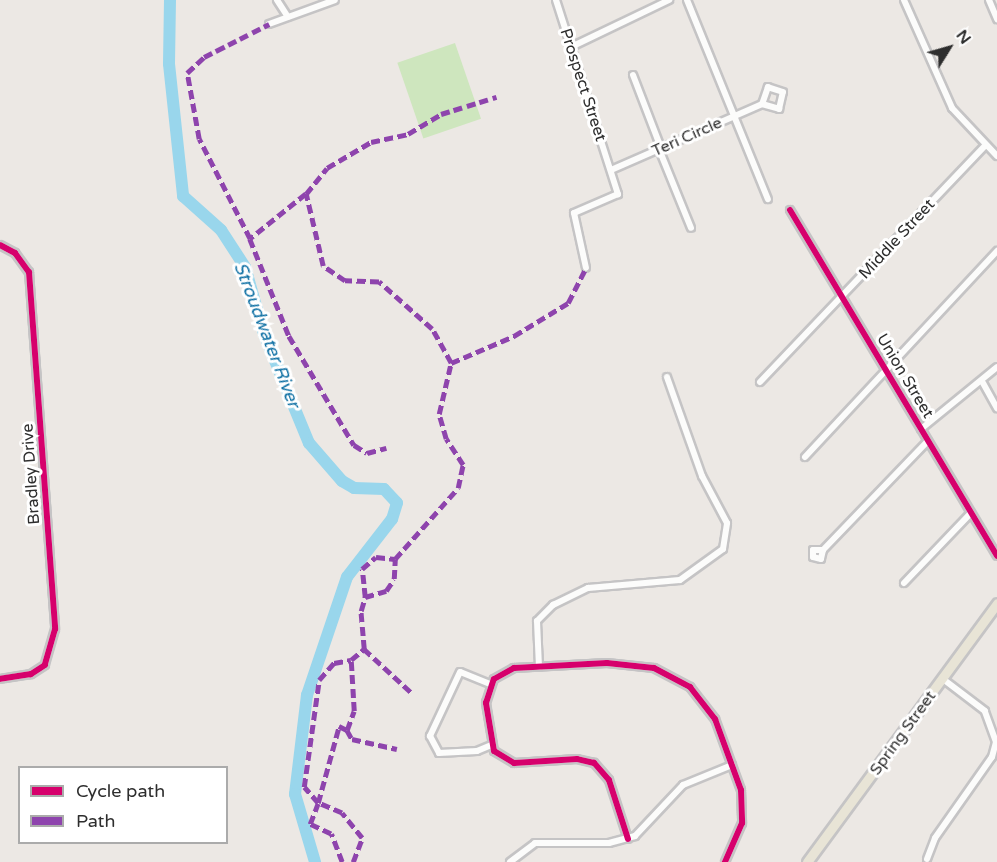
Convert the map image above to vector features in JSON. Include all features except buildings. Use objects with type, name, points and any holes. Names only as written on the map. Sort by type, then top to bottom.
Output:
[{"type":"main road","name":"Spring Street","points":[[807,862],[997,603]]},
{"type":"street","points":[[277,0],[288,18]]},
{"type":"street","points":[[269,24],[335,0]]},
{"type":"street","name":"Prospect Street","points":[[556,0],[618,194],[574,213],[586,268]]},
{"type":"street","points":[[571,47],[669,0]]},
{"type":"street","points":[[687,0],[768,199]]},
{"type":"street","points":[[904,0],[949,103],[984,147],[997,156]]},
{"type":"street","points":[[991,0],[997,19]]},
{"type":"street","points":[[633,75],[691,228]]},
{"type":"street","name":"Teri Circle","points":[[612,170],[762,104],[779,110],[783,92],[768,87],[762,104]]},
{"type":"street","name":"Middle Street","points":[[760,382],[984,147]]},
{"type":"street","name":"Union Street","points":[[790,210],[997,556]]},
{"type":"street","name":"Bradley Drive","points":[[0,245],[15,254],[29,272],[55,629],[45,665],[31,674],[0,679]]},
{"type":"street","points":[[805,457],[997,251]]},
{"type":"street","points":[[921,429],[983,383],[997,367]]},
{"type":"street","points":[[539,667],[537,621],[553,604],[588,588],[680,580],[723,549],[727,523],[702,476],[667,377]]},
{"type":"street","points":[[983,383],[997,408]]},
{"type":"street","points":[[823,550],[928,441]]},
{"type":"street","points":[[904,583],[971,513]]},
{"type":"street","points":[[628,839],[612,786],[598,766],[577,759],[514,763],[490,744],[486,703],[490,684],[509,669],[607,663],[654,668],[676,677],[706,705],[732,765],[743,812],[725,862]]},
{"type":"street","points":[[490,684],[460,672],[430,736],[439,753],[477,751],[490,744]]},
{"type":"street","points":[[927,859],[935,838],[992,757],[996,742],[985,711],[943,679]]},
{"type":"street","points":[[510,862],[535,843],[628,839],[645,830],[683,785],[732,765]]},
{"type":"green space","points":[[455,43],[481,119],[423,139],[397,63]]},
{"type":"waterway","name":"Stroudwater River","points":[[170,0],[169,64],[183,196],[221,230],[245,267],[264,334],[309,443],[342,481],[354,488],[384,489],[397,503],[392,519],[347,577],[307,695],[295,794],[315,862]]},
{"type":"marked path","points":[[250,239],[199,139],[187,73],[204,57],[269,24]]},
{"type":"marked path","points":[[353,862],[362,838],[342,813],[318,803],[339,726],[347,730],[354,711],[351,660],[364,649],[361,611],[365,597],[386,591],[394,579],[395,559],[458,488],[463,465],[446,439],[439,414],[451,363],[432,329],[379,282],[345,281],[323,266],[306,194],[327,168],[371,142],[408,134],[441,114],[496,97]]},
{"type":"marked path","points":[[306,194],[250,239],[289,336],[354,445],[367,453],[386,448]]},
{"type":"marked path","points":[[451,363],[514,336],[568,303],[586,268]]},
{"type":"marked path","points":[[365,597],[362,569],[376,557],[395,559]]},
{"type":"marked path","points":[[364,649],[413,694]]},
{"type":"marked path","points":[[342,862],[331,834],[310,824],[318,803],[304,787],[319,680],[334,663],[351,660]]},
{"type":"marked path","points":[[347,730],[352,739],[397,749]]},
{"type":"cycle path","points":[[790,210],[997,556]]},
{"type":"cycle path","points":[[0,245],[15,253],[29,272],[55,629],[45,665],[31,674],[0,679]]},
{"type":"cycle path","points":[[628,839],[609,780],[594,763],[577,759],[514,763],[494,751],[486,703],[494,679],[514,668],[607,663],[654,668],[690,687],[715,719],[741,790],[742,823],[725,862]]}]
